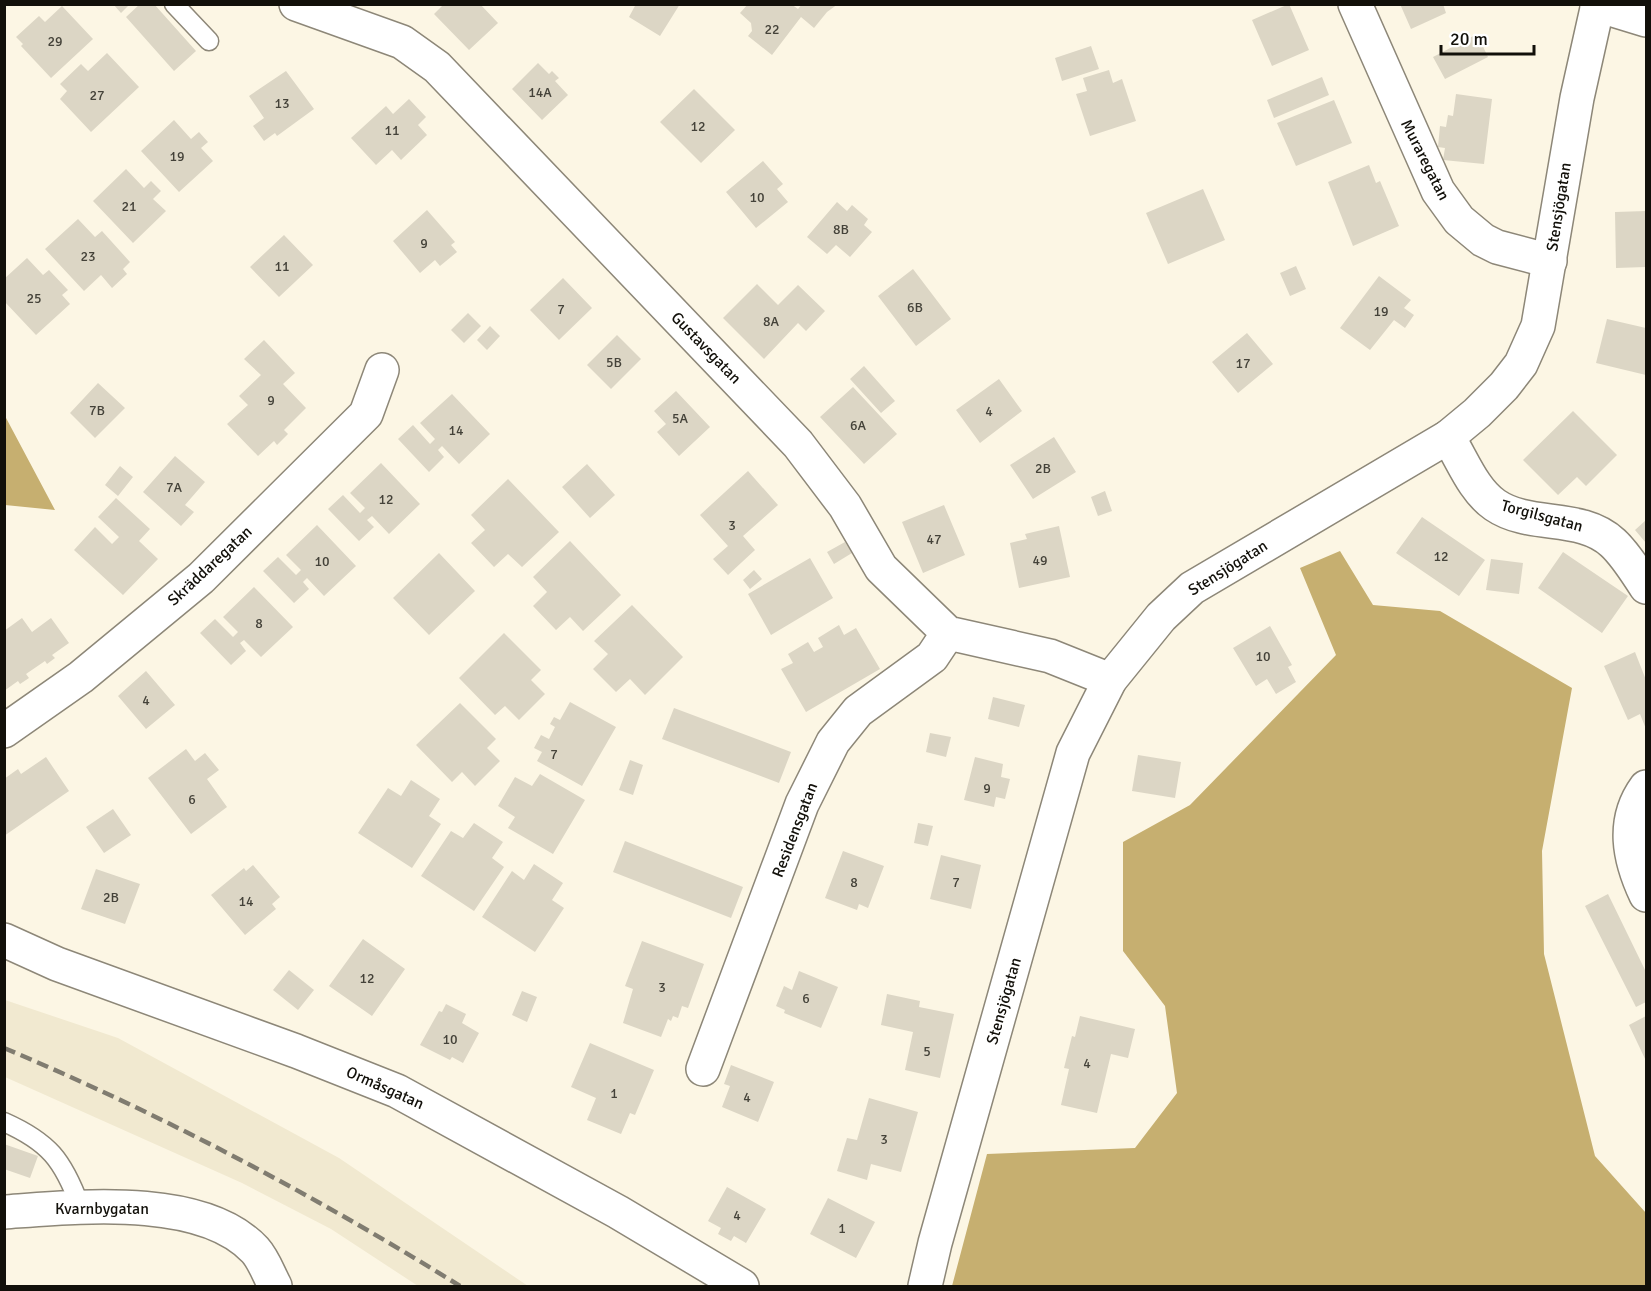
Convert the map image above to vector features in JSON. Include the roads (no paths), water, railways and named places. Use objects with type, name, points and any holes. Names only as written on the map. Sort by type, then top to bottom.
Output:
[{"type":"street","name":"Gustavsgatan","points":[[296,4],[402,42],[437,68],[798,444],[845,506],[881,568],[948,633]]},
{"type":"street","name":"Muraregatan","points":[[1355,4],[1437,191],[1459,220],[1483,240],[1497,247],[1550,261]]},
{"type":"street","points":[[1598,5],[1647,20]]},
{"type":"street","name":"Stensjögatan","points":[[926,1287],[935,1243],[1073,753],[1110,680],[1161,616],[1192,588],[1448,437],[1478,413],[1521,364],[1538,326],[1577,98],[1598,5]]},
{"type":"street","name":"Skräddaregatan","points":[[4,731],[81,677],[201,578],[366,414],[382,370]]},
{"type":"street","name":"Torgilsgatan","points":[[1448,437],[1478,487],[1495,505],[1541,520],[1571,523],[1590,529],[1612,542],[1647,586]]},
{"type":"street","points":[[948,633],[1050,656],[1110,680]]},
{"type":"street","name":"Residensgatan","points":[[703,1069],[802,804],[833,742],[858,711],[932,657],[948,633]]},
{"type":"street","points":[[1647,787],[1636,804],[1630,842],[1633,867],[1647,895]]},
{"type":"street","name":"Ormåsgatan","points":[[4,940],[57,964],[296,1051],[397,1091],[618,1212],[742,1287]]},
{"type":"street","name":"Kvarnbygatan","points":[[4,1212],[80,1206],[150,1208],[208,1222],[235,1233],[257,1252],[275,1287]]},
{"type":"lane","points":[[174,4],[209,41]]},
{"type":"lane","points":[[4,1122],[33,1135],[48,1149],[62,1167],[80,1206]]},
{"type":"railway","points":[[4,1048],[122,1101],[237,1158],[350,1220],[460,1286]]}]
